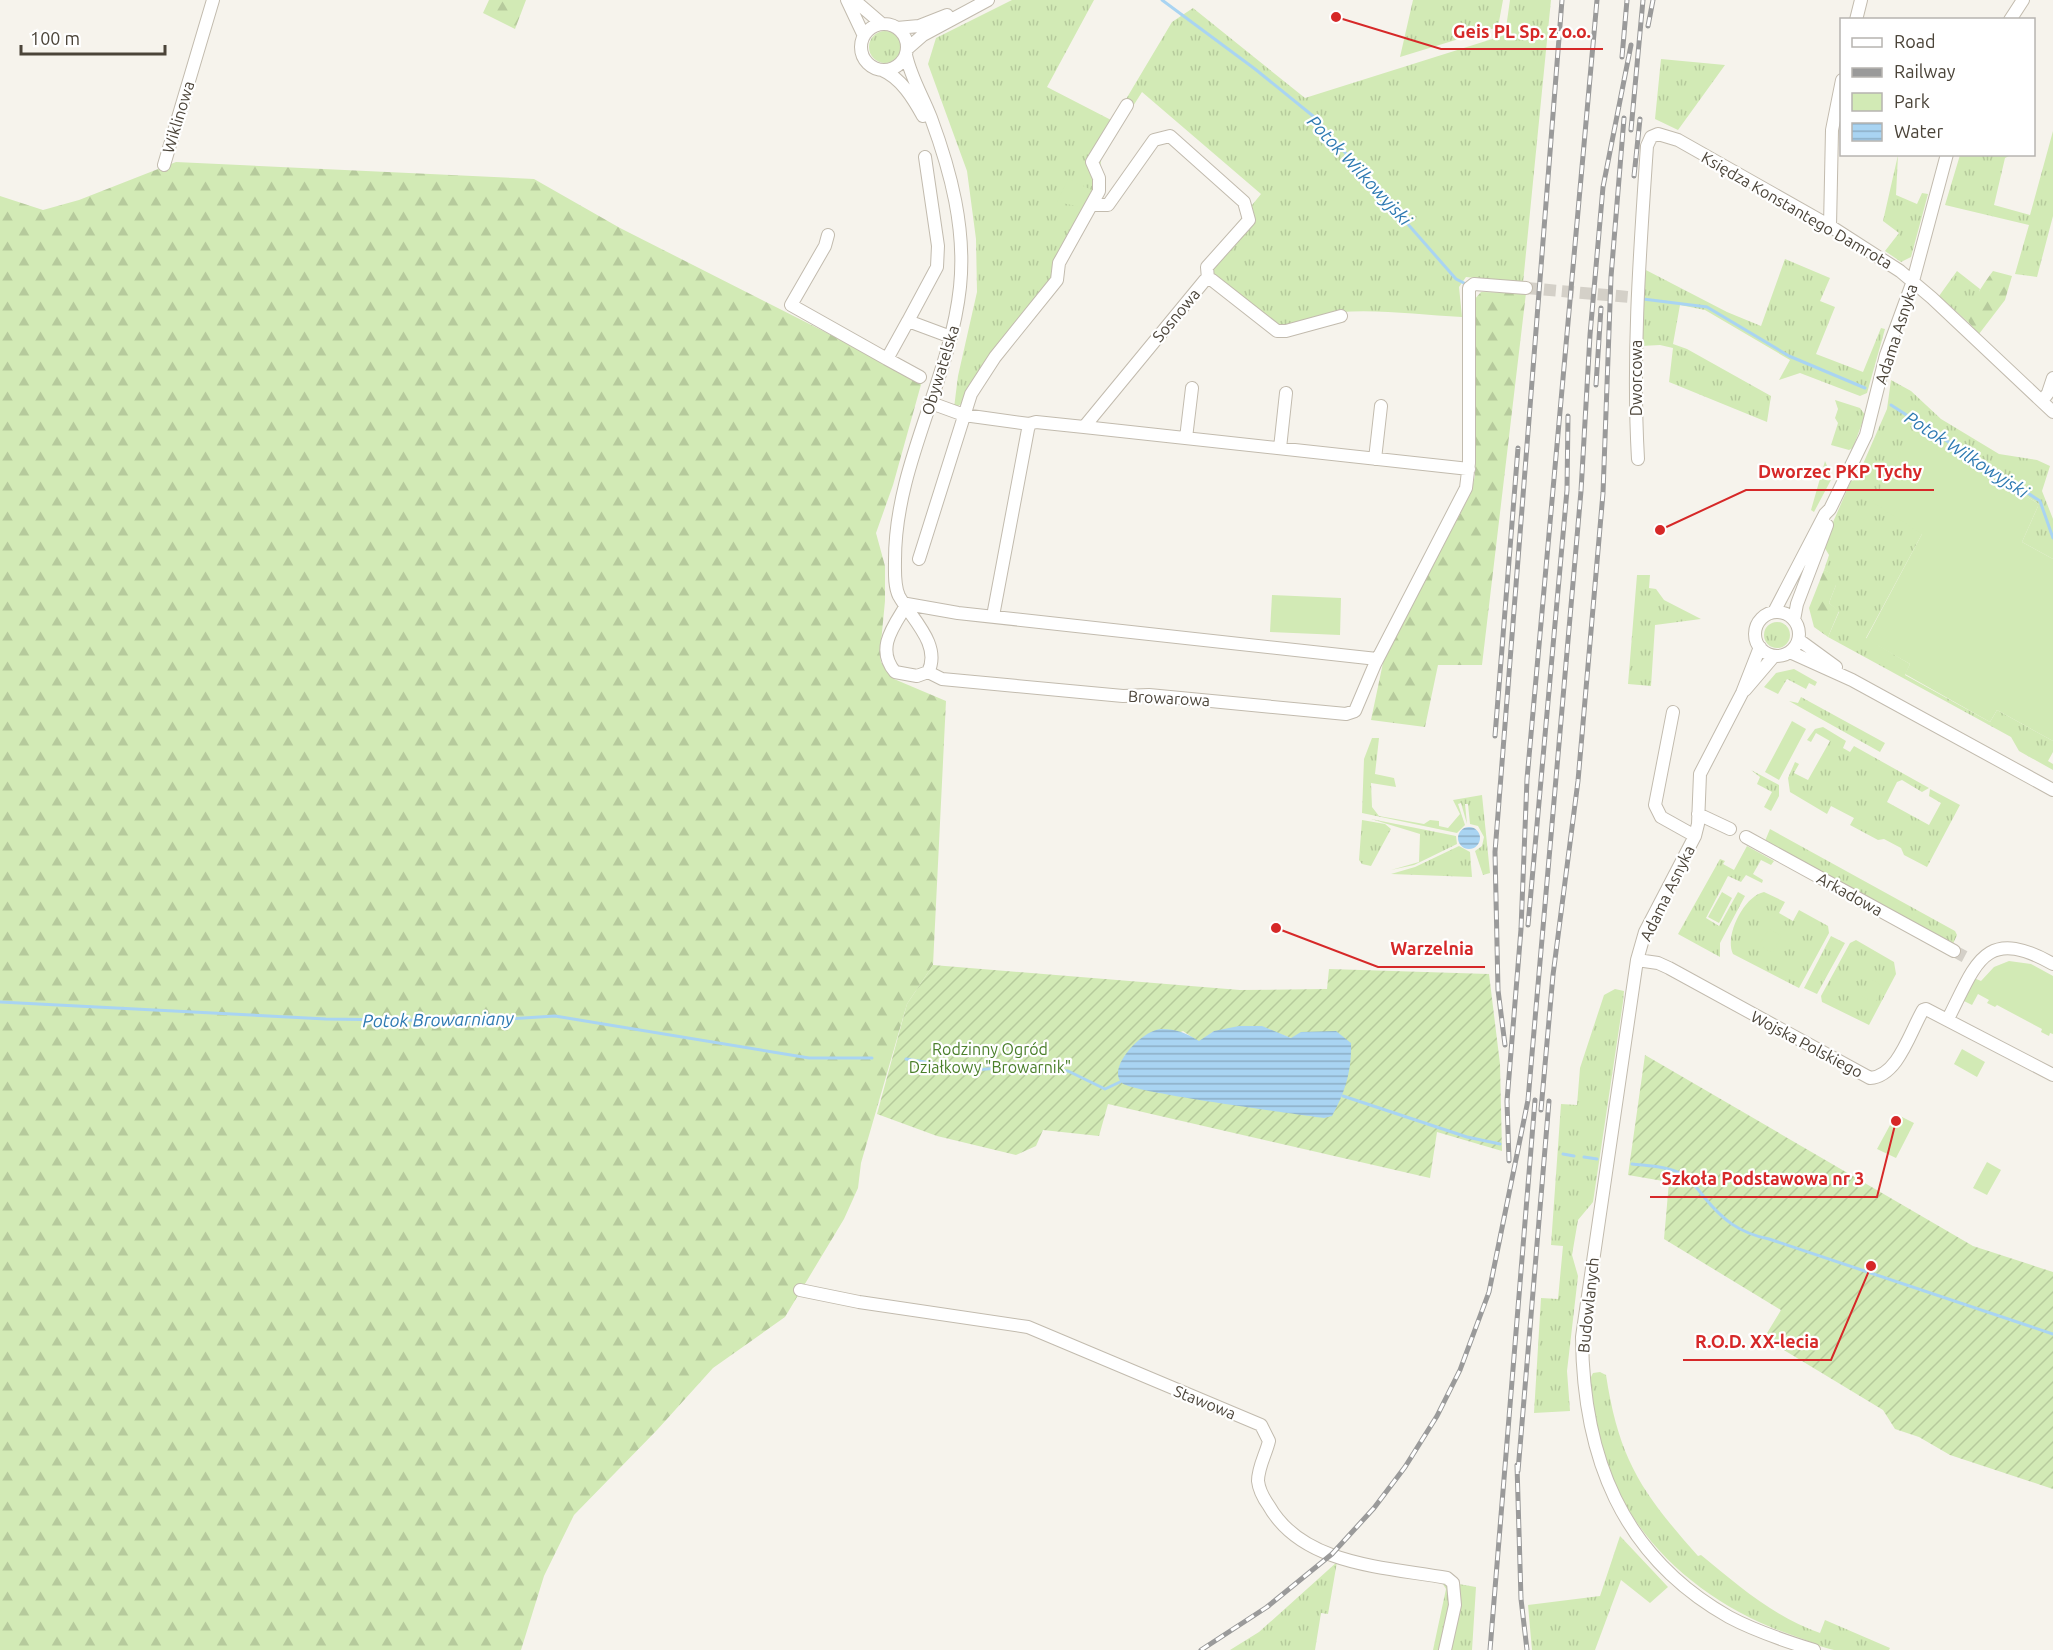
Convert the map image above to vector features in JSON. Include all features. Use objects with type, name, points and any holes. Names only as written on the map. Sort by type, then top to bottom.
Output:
[{"type":"street","name":"Wiklinowa","points":[[164,165],[213,0]]},
{"type":"street","points":[[847,0],[864,36]]},
{"type":"street","points":[[854,0],[882,24],[897,28],[919,26],[963,12]]},
{"type":"street","points":[[882,24],[868,30],[861,43],[864,58],[874,68],[882,70],[897,67],[923,35],[988,0]]},
{"type":"street","points":[[1856,18],[1861,0]]},
{"type":"street","points":[[2011,18],[2023,0]]},
{"type":"street","points":[[897,28],[906,40],[907,52]]},
{"type":"street","name":"Obywatelska","points":[[907,52],[951,180],[960,234],[960,286],[951,337],[904,486],[898,519],[895,581],[900,598],[907,604],[930,646],[932,662],[928,672]]},
{"type":"street","name":"Obywatelska","points":[[882,70],[891,74],[902,84],[934,131]]},
{"type":"street","points":[[1830,226],[1832,130],[1840,90]]},
{"type":"street","points":[[918,559],[971,394],[995,357],[1057,280],[1059,263],[1099,191],[1099,178],[1092,162],[1127,105]]},
{"type":"street","name":"Księdza Konstantego Damrota","points":[[1633,297],[1647,146],[1655,135],[1669,135],[1830,226],[1913,281],[2053,412]]},
{"type":"street","points":[[1093,205],[1108,205],[1154,140],[1170,136],[1244,202],[1249,220],[1207,267],[1208,279]]},
{"type":"street","name":"Adama Asnyka","points":[[1794,620],[1797,604],[1830,509],[1866,435],[1892,338],[1913,281],[1946,156]]},
{"type":"street","points":[[887,359],[937,267],[938,246],[925,157]]},
{"type":"street","points":[[828,235],[825,246],[791,305],[920,377]]},
{"type":"street","name":"Sosnowa","points":[[1084,427],[1208,279],[1277,331],[1286,331],[1341,316]]},
{"type":"street","name":"Browarowa","points":[[928,672],[942,679],[1124,696],[1149,695],[1346,714],[1358,708],[1377,659],[1466,488],[1469,469],[1469,288],[1474,284],[1526,288]]},
{"type":"street","name":"Dworcowa","points":[[1633,297],[1638,459]]},
{"type":"street","points":[[908,321],[951,337]]},
{"type":"street","points":[[2042,401],[2048,393],[2053,378]]},
{"type":"street","points":[[1186,438],[1192,387]]},
{"type":"street","points":[[1280,448],[1286,393]]},
{"type":"street","points":[[931,403],[964,415],[1029,424],[1036,422],[1469,469]]},
{"type":"street","points":[[1375,459],[1381,406]]},
{"type":"street","points":[[993,616],[1029,424]]},
{"type":"street","name":"Adama Asnyka","points":[[1774,612],[1825,514],[1830,509]]},
{"type":"street","points":[[928,672],[917,676],[901,674],[895,672],[886,659],[887,639],[907,604],[993,616],[1377,659]]},
{"type":"street","points":[[1790,652],[1799,640],[1794,620],[1788,615],[1774,612],[1760,621],[1758,642],[1774,656],[1790,652],[1852,680],[2053,789]]},
{"type":"street","points":[[1799,640],[1852,680]]},
{"type":"street","name":"Adama Asnyka","points":[[1637,960],[1645,932],[1695,836],[1700,774],[1742,693],[1758,642]]},
{"type":"street","name":"Adama Asnyka","points":[[1742,693],[1774,656]]},
{"type":"street","points":[[1673,712],[1655,805],[1661,817],[1695,836]]},
{"type":"street","points":[[1698,814],[1730,829]]},
{"type":"street","name":"Arkadowa","points":[[1746,837],[1954,951]]},
{"type":"street","points":[[1948,1019],[1973,961],[2000,948],[2013,947],[2031,951],[2052,961]]},
{"type":"street","name":"Wojska Polskiego","points":[[1637,960],[1658,963],[1669,968],[1870,1078],[1878,1077],[1890,1070],[1923,1010],[1928,1009],[2053,1075]]},
{"type":"street","name":"Budowlanych","points":[[1637,960],[1582,1337],[1583,1385],[1590,1432],[1602,1470],[1620,1509],[1643,1544],[1663,1566],[1700,1598],[1730,1617],[1814,1650]]},
{"type":"street","name":"Stawowa","points":[[800,1290],[859,1302],[1028,1327],[1261,1425],[1269,1438],[1258,1483],[1272,1512],[1290,1534],[1321,1550],[1345,1558],[1447,1578],[1453,1583],[1455,1605],[1445,1650]]},
{"type":"green space","points":[[489,0],[526,0],[515,29],[483,13]]},
{"type":"green space","points":[[1012,0],[1094,0],[1047,87],[1113,121],[1172,22],[1193,8],[1305,98],[1505,35],[1510,0],[1551,0],[1523,283],[1466,277],[1459,287],[1462,317],[1355,311],[1331,313],[1295,324],[1277,325],[1268,322],[1201,268],[1261,194],[1142,92],[1102,155],[1096,192],[1054,275],[962,404],[954,408],[958,376],[977,292],[976,239],[967,171],[928,64],[936,38]]},
{"type":"green space","points":[[1413,0],[1503,0],[1498,27],[1400,57]]},
{"type":"green space","points":[[885,31],[896,36],[901,47],[896,58],[885,63],[874,58],[869,47],[874,36]]},
{"type":"green space","points":[[1661,59],[1725,65],[1678,130],[1655,119]]},
{"type":"green space","points":[[2053,131],[2053,216],[2037,277],[2015,274],[2029,225],[1945,205],[1960,156],[2009,156],[2005,158],[1994,205],[2030,215]]},
{"type":"green space","points":[[1898,156],[1896,195],[1917,204],[1922,193],[1928,194],[1911,257],[1901,262],[1885,251],[1899,233],[1883,221]]},
{"type":"green space","points":[[176,162],[534,179],[620,228],[922,381],[893,485],[876,533],[885,566],[881,662],[894,679],[946,701],[933,965],[907,1004],[861,1163],[858,1188],[844,1219],[785,1317],[713,1368],[657,1430],[574,1515],[544,1576],[521,1650],[0,1650],[0,196],[43,210],[79,200]]},
{"type":"green space","points":[[1068,179],[1094,191],[1086,208],[1057,202]]},
{"type":"green space","points":[[1785,259],[1830,278],[1820,301],[1835,307],[1816,354],[1863,372],[1881,328],[1885,329],[1867,393],[1860,396],[1800,373],[1779,380],[1790,360],[1705,310],[1680,305],[1673,344],[1687,349],[1771,396],[1767,422],[1669,382],[1673,348],[1660,345],[1641,346],[1642,268],[1727,312],[1761,326]]},
{"type":"green space","points":[[1957,271],[1980,289],[1969,323],[1939,296]]},
{"type":"green space","points":[[1993,271],[2012,276],[2005,300],[1979,334],[1969,323],[1971,309]]},
{"type":"green space","points":[[1481,292],[1526,293],[1482,665],[1438,665],[1425,727],[1371,720],[1384,658],[1470,495],[1475,476],[1474,300]]},
{"type":"green space","points":[[1891,380],[1911,391],[1941,419],[1999,454],[2037,460],[2050,466],[2042,491],[2053,519],[2053,559],[2022,542],[2039,504],[1915,429],[1922,534],[1866,638],[1910,664],[1905,675],[1990,722],[1997,710],[2053,741],[2053,752],[2048,761],[2053,764],[2053,770],[2019,751],[2011,737],[1828,637],[1839,612],[1829,603],[1836,585],[1836,576],[1824,570],[1829,555],[1823,545],[1851,481],[1856,480],[1887,409]]},
{"type":"green space","points":[[1835,400],[1860,408],[1865,415],[1853,448],[1849,450],[1831,445],[1838,423],[1835,418],[1838,409]]},
{"type":"green space","points":[[1915,429],[2039,504],[2022,542],[2053,559],[2053,741],[1997,710],[1990,722],[1905,674],[1910,664],[1866,639],[1922,534],[1872,502]]},
{"type":"green space","points":[[1825,461],[1832,478],[1814,512],[1811,510]]},
{"type":"green space","points":[[1824,570],[1836,575],[1836,585],[1829,603],[1839,611],[1828,637],[1814,627],[1809,608]]},
{"type":"green space","points":[[1637,575],[1650,575],[1649,588],[1656,589],[1664,600],[1701,619],[1655,625],[1651,686],[1628,684]]},
{"type":"green space","points":[[1272,595],[1341,598],[1340,635],[1270,632]]},
{"type":"green space","points":[[1777,622],[1786,626],[1790,635],[1786,644],[1777,648],[1768,644],[1764,635],[1768,626]]},
{"type":"green space","points":[[1794,669],[1817,682],[1815,686],[1809,683],[1806,689],[1787,679],[1778,694],[1764,687],[1776,673]]},
{"type":"green space","points":[[1801,697],[1885,743],[1880,752],[1789,701],[1798,703]]},
{"type":"green space","points":[[1792,721],[1806,729],[1779,780],[1765,772]]},
{"type":"green space","points":[[1823,727],[1846,741],[1843,748],[1850,752],[1854,746],[1929,788],[1922,792],[1902,780],[1897,782],[1887,802],[1929,825],[1941,803],[1929,796],[1930,789],[1960,805],[1927,867],[1904,855],[1901,848],[1884,839],[1878,840],[1850,825],[1854,818],[1831,806],[1827,814],[1790,792],[1788,778],[1795,762],[1799,764],[1794,773],[1808,780],[1830,741],[1816,733],[1811,742],[1807,740],[1815,729]]},
{"type":"green space","points":[[1372,738],[1379,738],[1375,774],[1394,778],[1396,787],[1371,783],[1372,807],[1379,816],[1424,824],[1430,820],[1439,821],[1439,826],[1448,828],[1460,814],[1453,800],[1482,795],[1490,873],[1483,875],[1475,851],[1482,846],[1484,837],[1478,826],[1470,824],[1468,804],[1465,804],[1467,824],[1461,803],[1458,804],[1465,825],[1457,833],[1362,813],[1364,759]]},
{"type":"green space","points":[[1751,770],[1779,785],[1779,796],[1771,811],[1764,807],[1772,792],[1757,784],[1760,777]]},
{"type":"green space","points":[[1371,819],[1456,836],[1457,844],[1414,865],[1391,870],[1419,862],[1420,834]]},
{"type":"green space","points":[[1362,820],[1385,824],[1391,829],[1371,866],[1362,864],[1359,860]]},
{"type":"green space","points":[[1770,829],[1955,931],[1957,935],[1952,946],[1765,841]]},
{"type":"green space","points":[[1459,846],[1470,852],[1472,877],[1391,874],[1415,867]]},
{"type":"green space","points":[[1747,846],[1774,861],[1771,865],[1761,860],[1753,874],[1763,880],[1762,883],[1746,875],[1741,882],[1728,876],[1706,918],[1719,926],[1738,892],[1745,896],[1720,943],[1720,957],[1678,934],[1720,859],[1725,861],[1723,864],[1734,870]]},
{"type":"green space","points":[[1722,892],[1732,898],[1719,923],[1708,917]]},
{"type":"green space","points":[[1764,892],[1785,902],[1779,913],[1793,921],[1799,910],[1828,926],[1829,933],[1799,988],[1733,954],[1731,937],[1738,918],[1749,901]]},
{"type":"green space","points":[[1769,929],[1782,936],[1772,953],[1759,945]]},
{"type":"green space","points":[[1831,936],[1845,943],[1817,994],[1804,988]]},
{"type":"green space","points":[[1856,940],[1894,962],[1896,974],[1869,1025],[1822,1002],[1821,996],[1850,943]]},
{"type":"green space","points":[[2009,961],[2031,964],[2053,976],[2053,1034],[2050,1033],[2049,1036],[2041,1032],[2042,1029],[1997,1005],[1995,1007],[1987,1003],[1989,1000],[1978,994],[1972,1005],[1962,1000],[1974,978],[1981,981],[1994,967]]},
{"type":"green space","name":"Rodzinny Ogród Działkowy \"Browarnik\"","points":[[933,965],[1240,990],[1327,989],[1329,969],[1489,974],[1500,1064],[1502,1151],[1437,1132],[1430,1178],[1108,1104],[1099,1136],[1043,1130],[1036,1146],[1016,1155],[937,1136],[877,1114],[907,1004]],"holes":[[[1183,1031],[1199,1042],[1214,1031],[1280,1034],[1291,1038],[1124,1056]]]},
{"type":"green space","points":[[1871,979],[1884,987],[1875,1003],[1862,996]]},
{"type":"green space","points":[[1615,989],[1624,991],[1623,1002],[1593,1202],[1578,1220],[1572,1255],[1578,1276],[1567,1371],[1570,1411],[1534,1413],[1541,1298],[1558,1299],[1563,1246],[1551,1245],[1561,1104],[1577,1105],[1580,1068],[1604,995]]},
{"type":"green space","points":[[1962,1049],[1985,1062],[1977,1077],[1954,1064]]},
{"type":"green space","points":[[1645,1055],[1973,1246],[2053,1272],[2053,1489],[1950,1455],[1919,1437],[1895,1429],[1883,1410],[1764,1338],[1781,1310],[1664,1239],[1669,1182],[1628,1175]]},
{"type":"green space","points":[[1896,1114],[1914,1123],[1896,1158],[1877,1149]]},
{"type":"green space","points":[[1987,1162],[2001,1170],[1987,1195],[1973,1188]]},
{"type":"green space","points":[[1600,1372],[1606,1375],[1618,1430],[1636,1474],[1662,1513],[1698,1556],[1701,1555],[1772,1609],[1803,1626],[1820,1633],[1825,1620],[1890,1648],[1889,1650],[1834,1650],[1765,1625],[1731,1608],[1700,1587],[1672,1563],[1647,1536],[1626,1505],[1609,1472],[1589,1395],[1593,1373]]},
{"type":"green space","points":[[1620,1536],[1668,1587],[1650,1603],[1621,1580],[1595,1650],[1532,1650],[1528,1605],[1600,1596]]},
{"type":"green space","points":[[1337,1562],[1328,1614],[1321,1613],[1315,1650],[1230,1650],[1259,1632]]},
{"type":"green space","points":[[1441,1581],[1476,1587],[1472,1650],[1433,1650],[1446,1589]]},
{"type":"water","points":[[1465,827],[1473,827],[1480,834],[1480,842],[1473,849],[1465,849],[1458,842],[1458,834]]},
{"type":"water","points":[[1239,1026],[1262,1026],[1291,1038],[1301,1032],[1336,1031],[1351,1043],[1347,1081],[1332,1116],[1324,1118],[1155,1092],[1122,1083],[1118,1076],[1122,1060],[1128,1051],[1153,1031],[1161,1029],[1177,1031],[1199,1041],[1214,1031]]},
{"type":"waterway","name":"Potok Wilkowyjski","points":[[1162,0],[1255,69],[1313,116],[1456,279],[1464,283]]},
{"type":"waterway","name":"Potok Wilkowyjski","points":[[1643,299],[1707,307],[1789,356],[1865,388]]},
{"type":"waterway","name":"Potok Wilkowyjski","points":[[1891,405],[2040,501],[2053,538]]},
{"type":"waterway","name":"Potok Browarniany","points":[[0,1002],[326,1019],[474,1021],[555,1016],[809,1058],[872,1058]]},
{"type":"waterway","name":"Potok Browarniany","points":[[906,1059],[975,1070],[1010,1067],[1068,1071],[1105,1089],[1120,1082]]},
{"type":"waterway","points":[[1343,1096],[1467,1137],[1500,1144]]},
{"type":"waterway","points":[[1563,1154],[1574,1156]]},
{"type":"waterway","points":[[1584,1157],[1597,1159]]},
{"type":"waterway","points":[[1632,1164],[1664,1168],[1682,1174],[1725,1219],[1749,1233],[2053,1334]]},
{"type":"tunnel","points":[[1526,288],[1629,297]]},
{"type":"tunnel","points":[[1954,951],[1969,959]]},
{"type":"railway","points":[[1505,1045],[1498,990],[1495,852],[1562,0]]},
{"type":"railway","points":[[1509,1161],[1507,1101],[1521,929],[1527,779],[1597,0]]},
{"type":"railway","points":[[1622,57],[1627,0]]},
{"type":"railway","points":[[1631,130],[1643,0]]},
{"type":"railway","points":[[1648,26],[1653,0]]},
{"type":"railway","points":[[1201,1650],[1267,1607],[1332,1554],[1374,1508],[1405,1467],[1437,1416],[1460,1370],[1489,1292],[1528,1100],[1581,491],[1590,335],[1603,187],[1631,45]]},
{"type":"railway","points":[[1541,1110],[1553,975],[1578,781],[1603,493],[1611,277],[1624,118]]},
{"type":"railway","points":[[1634,176],[1640,119]]},
{"type":"railway","points":[[1596,385],[1601,308]]},
{"type":"railway","points":[[1528,925],[1567,490],[1568,416]]},
{"type":"railway","points":[[1495,736],[1518,448]]},
{"type":"railway","points":[[1490,1650],[1535,1100]]},
{"type":"railway","points":[[1518,1471],[1549,1101]]},
{"type":"railway","points":[[1517,1465],[1521,1599],[1527,1650]]},
{"type":"place","name":"Geis PL Sp. z o.o.","points":[[1336,17]]},
{"type":"place","name":"Dworzec PKP Tychy","points":[[1660,530]]},
{"type":"place","name":"Warzelnia","points":[[1276,928]]},
{"type":"place","name":"Szkoła Podstawowa nr 3","points":[[1896,1121]]},
{"type":"place","name":"R.O.D. XX-lecia","points":[[1871,1266]]}]
